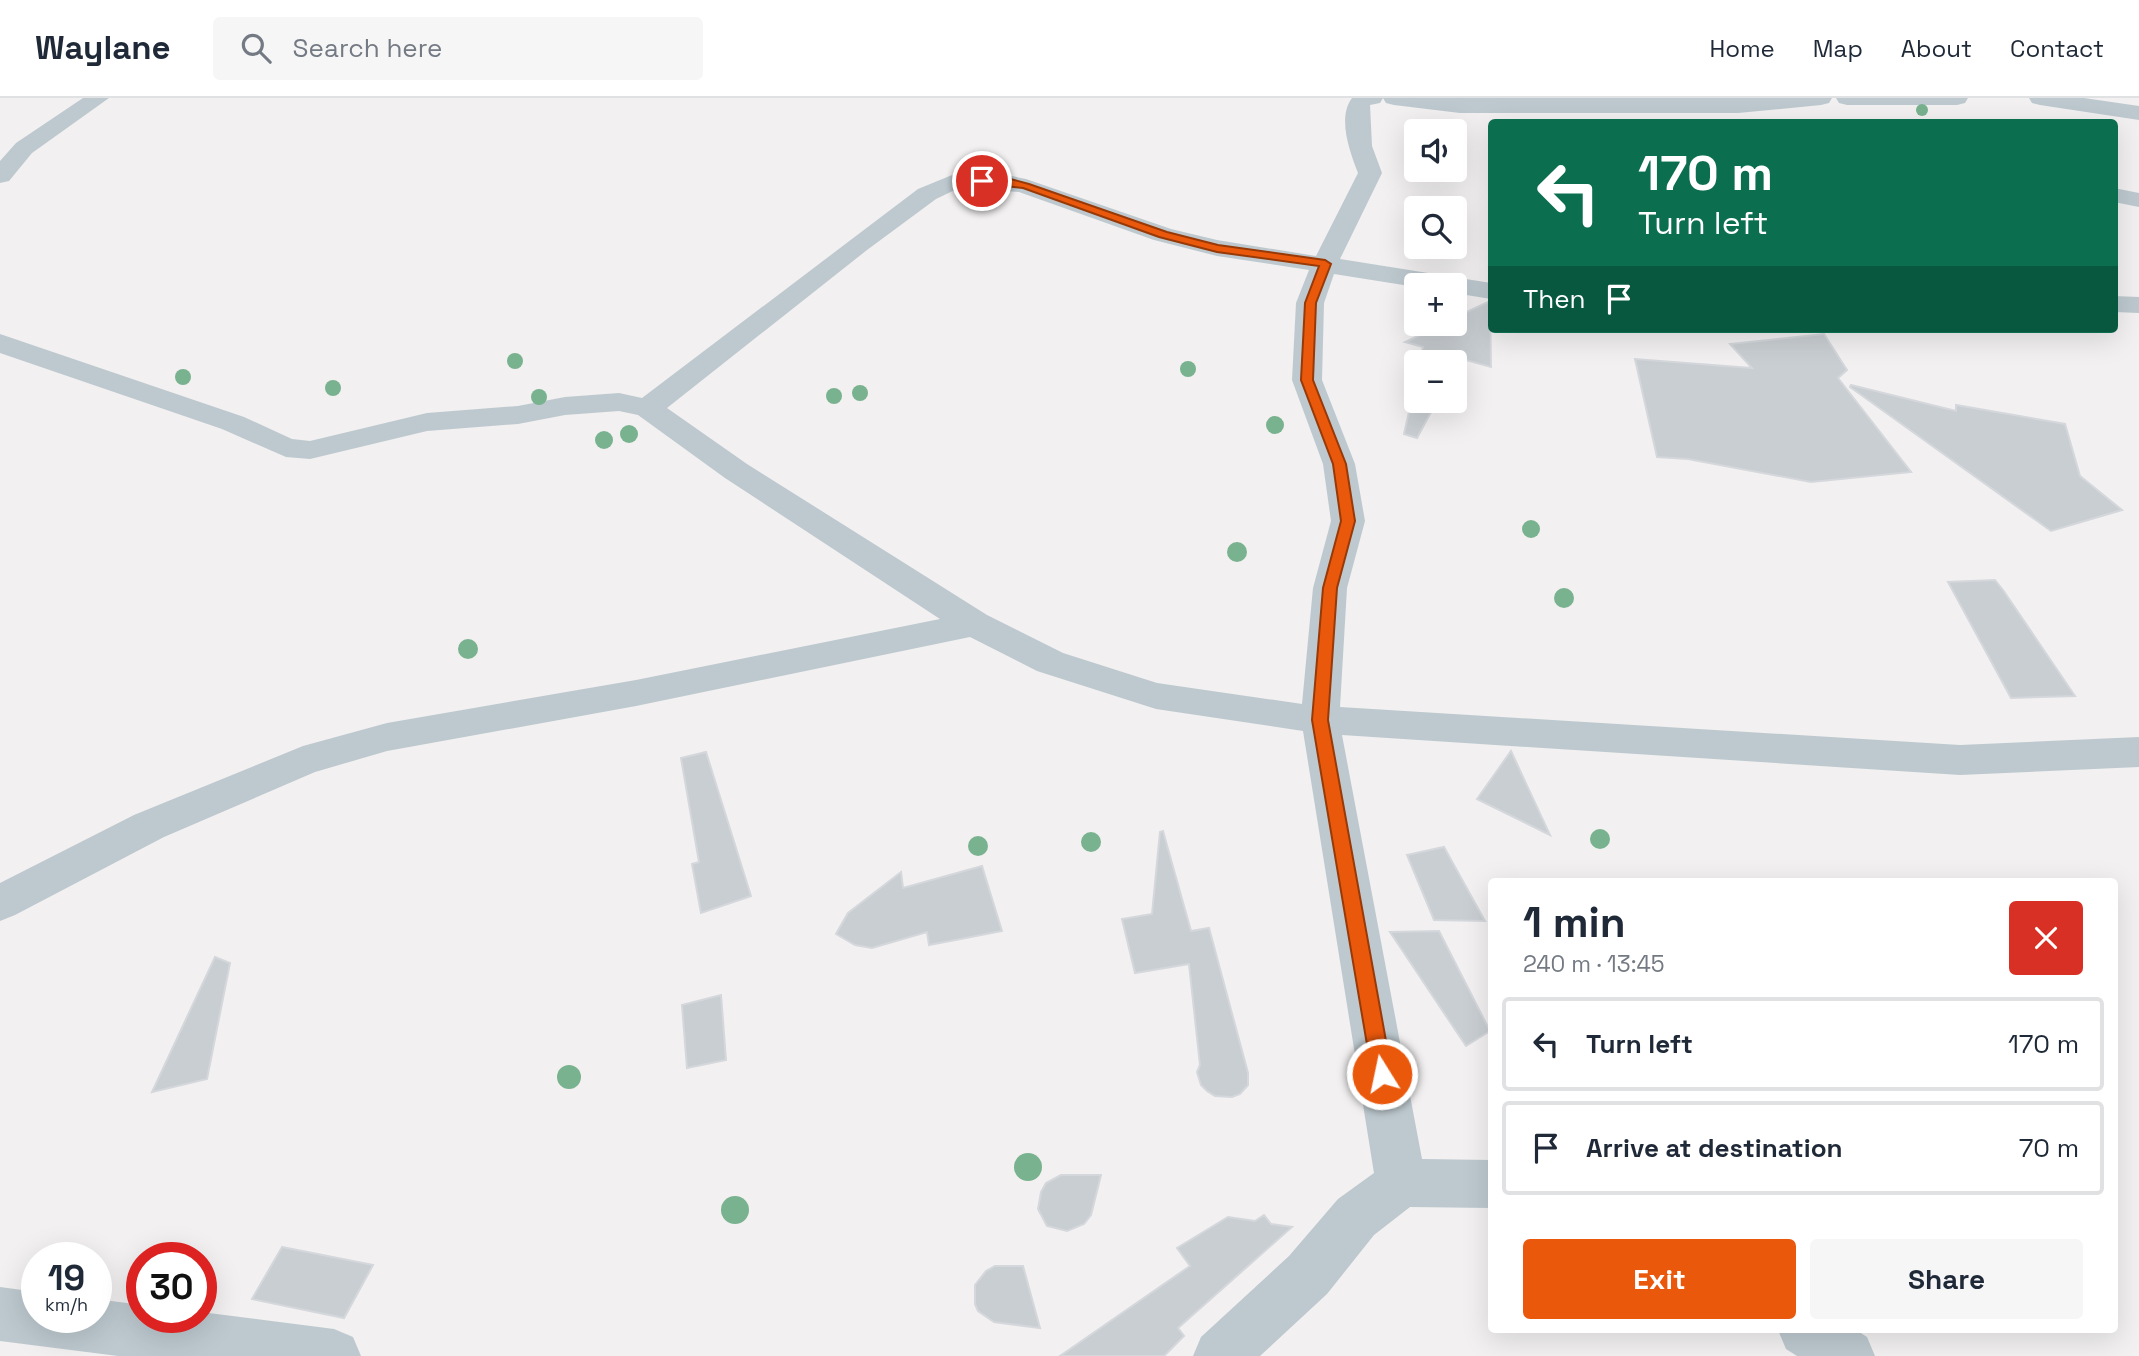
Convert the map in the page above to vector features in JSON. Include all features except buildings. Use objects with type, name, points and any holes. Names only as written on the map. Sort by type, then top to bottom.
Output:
[{"type":"street","points":[[0,176],[24,148],[98,98]]},
{"type":"street","points":[[1372,98],[1363,99],[1357,107],[1360,146],[1370,173],[1325,264],[1310,303],[1307,380],[1339,464],[1348,521],[1330,588],[1320,720],[1401,1183]]},
{"type":"street","points":[[1394,98],[1460,106],[1497,102],[1738,106],[1821,98]]},
{"type":"street","points":[[1847,98],[1957,98]]},
{"type":"street","points":[[2040,98],[2139,113]]},
{"type":"street","points":[[1738,106],[1792,119]]},
{"type":"street","points":[[648,408],[868,238],[928,194],[957,180],[1007,181],[1163,234],[1217,248],[1488,291]]},
{"type":"street","points":[[2118,196],[2139,200]]},
{"type":"street","points":[[2118,304],[2139,305]]},
{"type":"street","points":[[0,343],[233,423],[286,448],[310,450],[428,422],[518,415],[565,406],[619,402],[648,408],[736,471],[974,624],[1050,662],[1156,696],[1320,720],[1960,760],[2139,752]]},
{"type":"street","points":[[0,903],[149,826],[303,761],[387,737],[650,690],[974,624]]},
{"type":"street","points":[[1220,1356],[1308,1275],[1356,1217],[1401,1183],[1488,1184]]},
{"type":"street","points":[[0,1314],[129,1343],[334,1356]]},
{"type":"street","points":[[1810,1333],[1848,1356]]},
{"type":"route","points":[[982,181],[1007,181],[1026,186],[1163,234],[1217,248],[1325,264],[1310,303],[1307,380],[1339,464],[1348,521],[1330,588],[1320,720],[1382,1074]]}]
